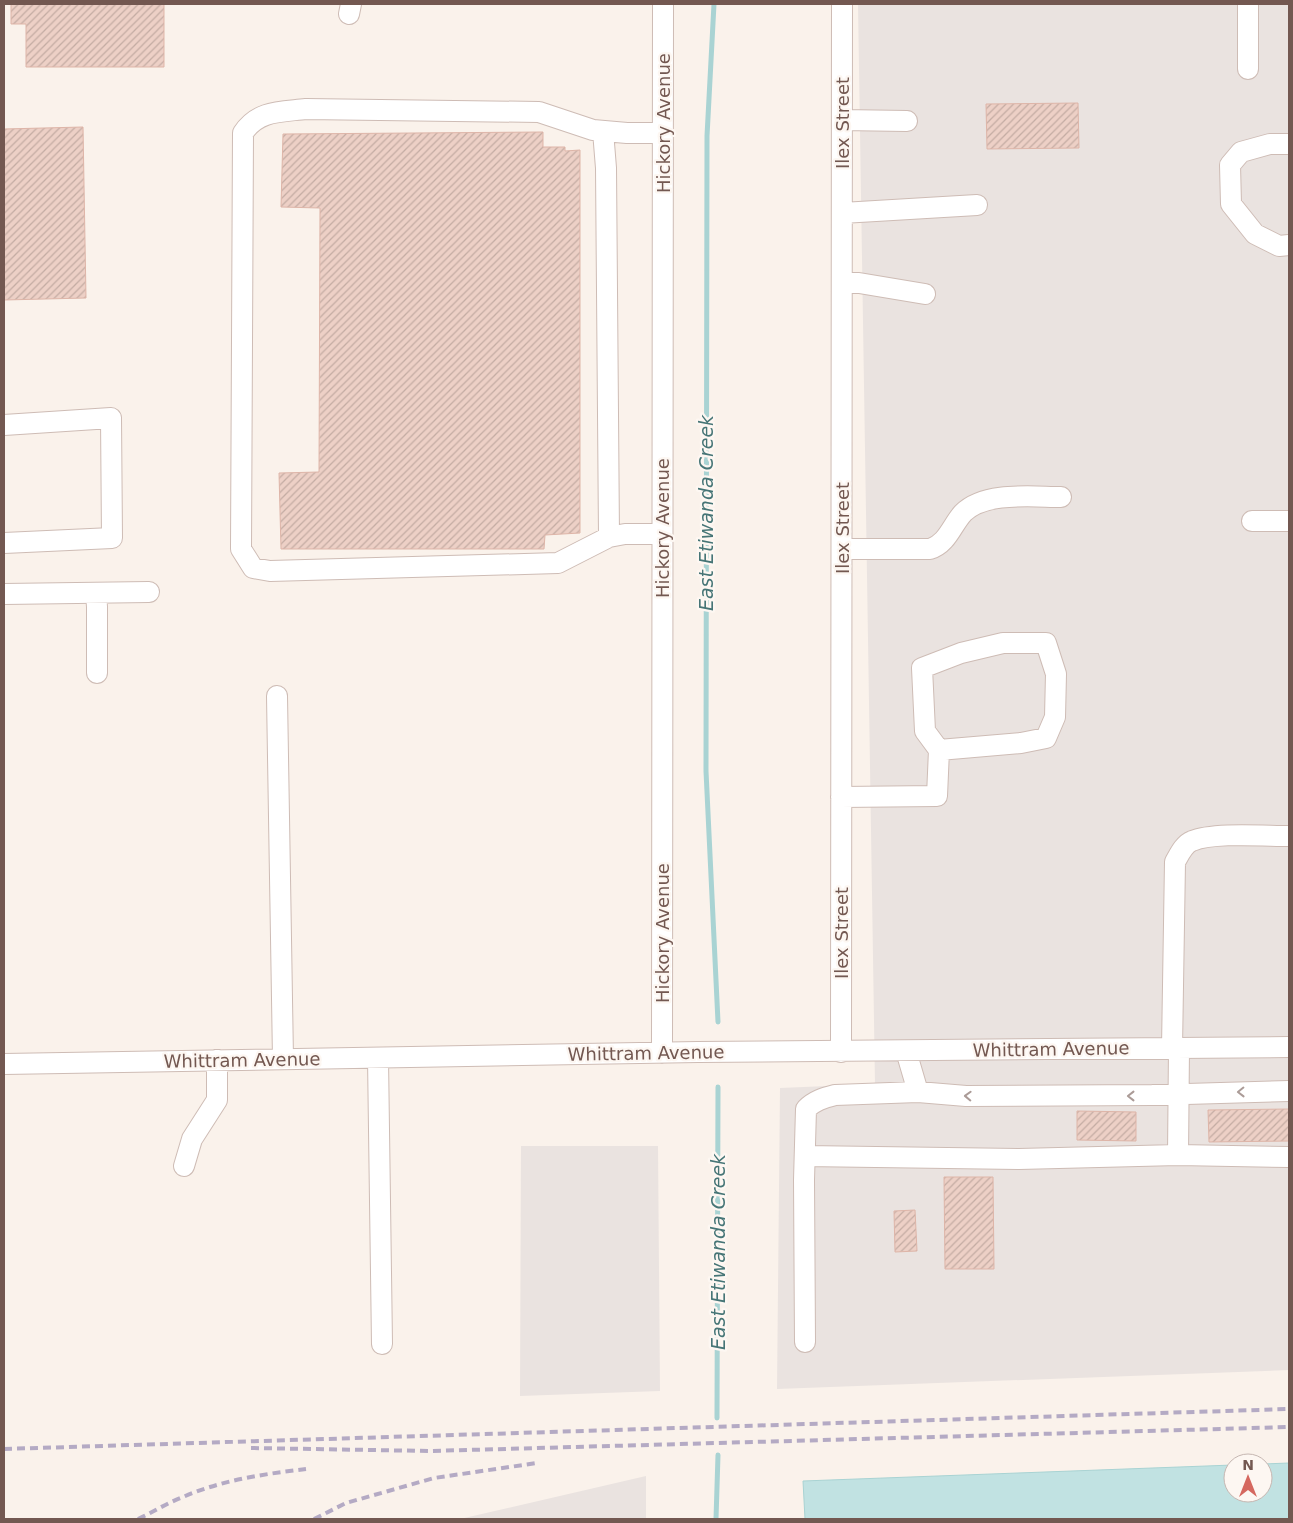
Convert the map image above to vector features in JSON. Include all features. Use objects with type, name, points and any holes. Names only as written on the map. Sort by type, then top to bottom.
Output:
[{"type":"street","name":"Hickory Avenue","points":[[662,1053],[663,4]]},
{"type":"street","name":"Ilex Street","points":[[841,1052],[842,4]]},
{"type":"street","points":[[1248,4],[1248,69]]},
{"type":"street","points":[[662,534],[625,534],[609,537],[558,563],[270,571],[253,568],[241,549],[243,133],[250,123],[268,113],[306,109],[539,112],[593,130],[626,133],[663,133]]},
{"type":"street","points":[[842,120],[908,121]]},
{"type":"street","points":[[603,131],[606,168],[609,537]]},
{"type":"street","points":[[1289,144],[1270,144],[1241,152],[1230,165],[1231,204],[1255,234],[1279,246],[1289,245]]},
{"type":"street","points":[[842,213],[977,205]]},
{"type":"street","points":[[842,283],[859,283],[925,294]]},
{"type":"street","points":[[4,425],[111,418],[112,538],[4,543]]},
{"type":"street","points":[[842,549],[930,549],[938,547],[943,543],[965,511],[976,504],[1006,497],[1060,497]]},
{"type":"street","points":[[1252,521],[1289,521]]},
{"type":"street","points":[[4,594],[148,592]]},
{"type":"street","points":[[96,593],[97,673]]},
{"type":"street","points":[[841,798],[938,796],[940,750],[925,731],[922,668],[961,653],[1003,644],[1046,644],[1056,674],[1055,717],[1046,738],[1021,743],[940,750]]},
{"type":"street","points":[[277,696],[282,1059]]},
{"type":"street","points":[[1178,1155],[1180,1093],[1175,1048],[1174,871],[1178,856],[1191,841],[1215,836],[1289,836]]},
{"type":"street","name":"Whittram Avenue","points":[[4,1064],[698,1052],[1289,1047]]},
{"type":"street","points":[[906,1051],[918,1092]]},
{"type":"street","points":[[378,1058],[382,1344]]},
{"type":"street","points":[[184,1166],[192,1139],[217,1100],[217,1060]]},
{"type":"street","points":[[805,1342],[806,1109],[822,1098],[834,1095],[918,1092],[966,1096],[1152,1095],[1289,1091]]},
{"type":"street","points":[[805,1156],[1019,1159],[1178,1155],[1289,1157]]},
{"type":"shaded area","points":[[858,4],[1289,4],[1289,1370],[777,1389],[780,1088],[875,1084]]},
{"type":"shaded area","points":[[521,1146],[658,1146],[660,1391],[520,1396]]},
{"type":"shaded area","points":[[646,1476],[646,1519],[460,1519]]},
{"type":"water","points":[[1289,1463],[1289,1519],[805,1519],[803,1481],[1223,1465],[1223,1503],[1273,1503],[1273,1464]]},
{"type":"building","points":[[11,4],[164,4],[164,67],[26,67],[26,24],[11,24]]},
{"type":"building","points":[[1078,103],[1079,148],[987,149],[986,104]]},
{"type":"building","points":[[83,127],[86,298],[4,300],[4,129]]},
{"type":"building","points":[[543,132],[543,147],[565,147],[565,151],[580,150],[580,533],[545,535],[544,549],[281,549],[279,473],[319,472],[320,208],[281,207],[283,134]]},
{"type":"building","points":[[1289,1109],[1289,1141],[1209,1142],[1208,1110]]},
{"type":"building","points":[[1077,1111],[1136,1112],[1136,1141],[1077,1140]]},
{"type":"building","points":[[944,1177],[993,1177],[994,1269],[945,1269]]},
{"type":"building","points":[[915,1210],[917,1251],[895,1252],[894,1211]]},
{"type":"waterway","name":"East Etiwanda Creek","points":[[714,4],[707,136],[706,771],[718,1022]]},
{"type":"waterway","name":"East Etiwanda Creek","points":[[717,1418],[718,1087]]},
{"type":"waterway","name":"East Etiwanda Creek","points":[[716,1519],[718,1455]]},
{"type":"railway","points":[[4,1449],[1289,1409]]},
{"type":"railway","points":[[251,1448],[431,1451],[1289,1427]]},
{"type":"railway","points":[[314,1519],[346,1503],[434,1478],[537,1463]]},
{"type":"railway","points":[[138,1519],[177,1499],[213,1486],[259,1476],[306,1469]]}]
